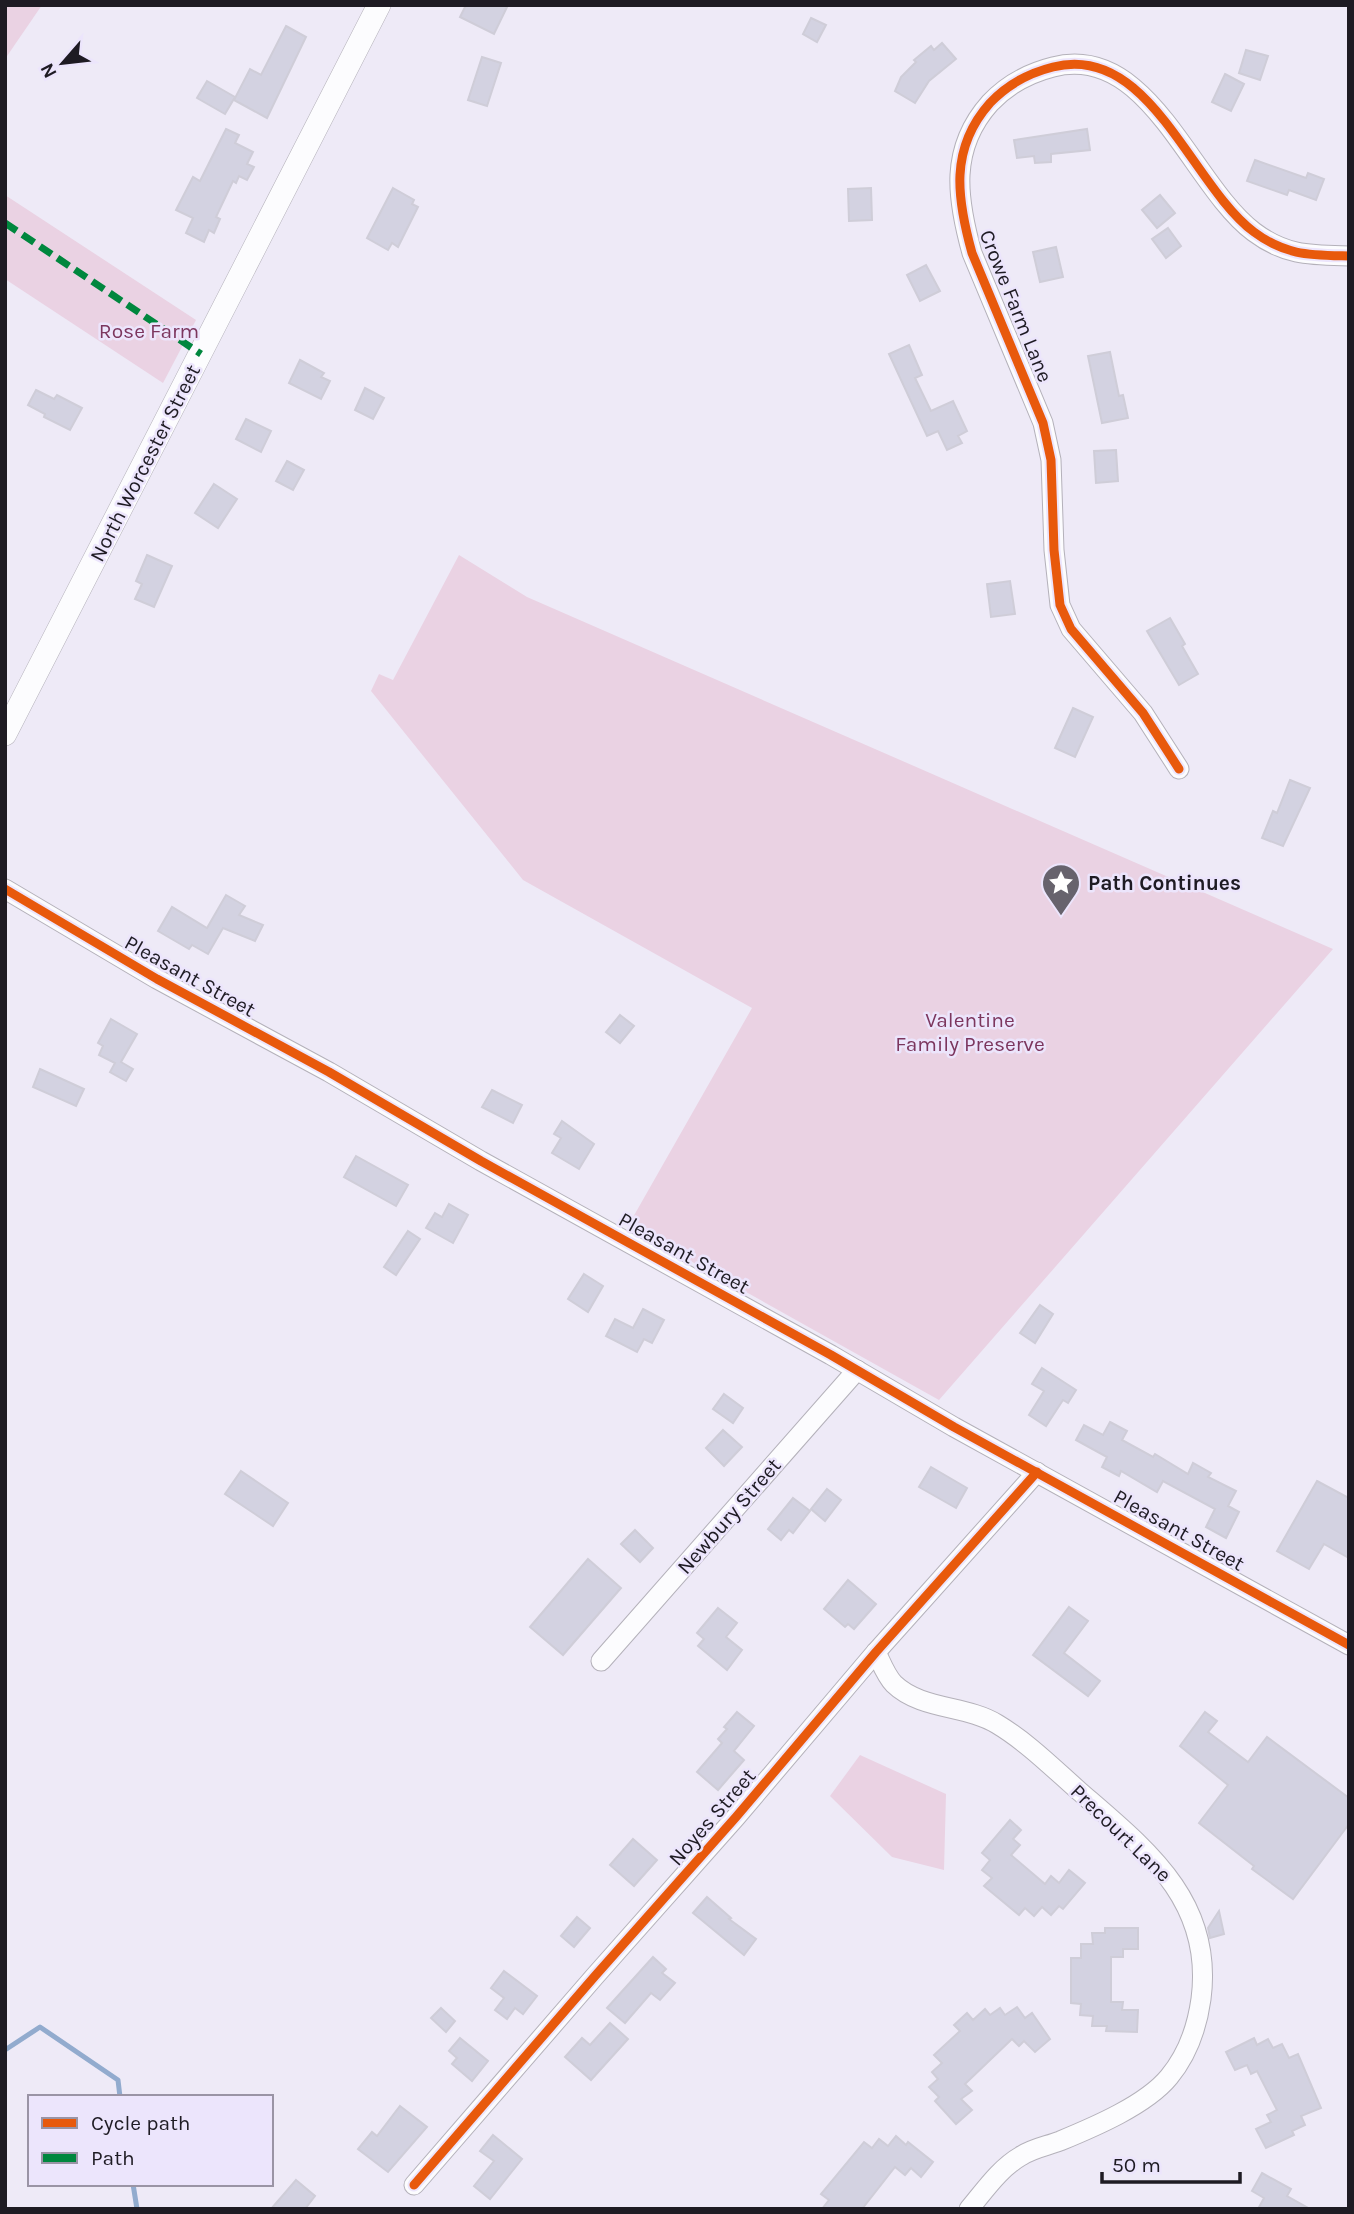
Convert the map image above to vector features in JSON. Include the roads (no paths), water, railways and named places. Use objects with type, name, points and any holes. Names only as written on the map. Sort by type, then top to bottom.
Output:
[{"type":"street","name":"North Worcester Street","points":[[5,734],[379,5]]},
{"type":"street","name":"Crowe Farm Lane","points":[[1179,769],[1143,713],[1070,629],[1060,605],[1055,570],[1053,498],[1048,448],[1043,424],[972,253],[962,214],[960,176],[965,142],[983,111],[1007,87],[1042,70],[1077,64],[1092,65],[1129,84],[1152,104],[1211,188],[1253,232],[1272,244],[1301,255],[1349,256]]},
{"type":"street","name":"Pleasant Street","points":[[5,889],[157,979],[328,1072],[481,1161],[1349,1645]]},
{"type":"street","name":"Newbury Street","points":[[601,1661],[857,1370]]},
{"type":"street","name":"Noyes Street","points":[[414,2185],[736,1817],[876,1652],[1037,1472]]},
{"type":"street","name":"Precourt Lane","points":[[876,1652],[892,1683],[907,1695],[971,1712],[995,1722],[1095,1805],[1164,1870],[1196,1924],[1201,1949],[1203,1980],[1196,2024],[1181,2061],[1167,2080],[1125,2110],[1082,2132],[1021,2155],[1000,2172],[969,2209]]},
{"type":"waterway","points":[[5,2050],[40,2027],[118,2080],[120,2095]]},
{"type":"waterway","points":[[133,2186],[137,2209]]},
{"type":"place","name":"Path Continues","points":[[1061,917]]},
{"type":"park label","name":"Rose Farm","points":[[149,331]]},
{"type":"park label","name":"Valentine Family Preserve","points":[[970,1032]]}]
